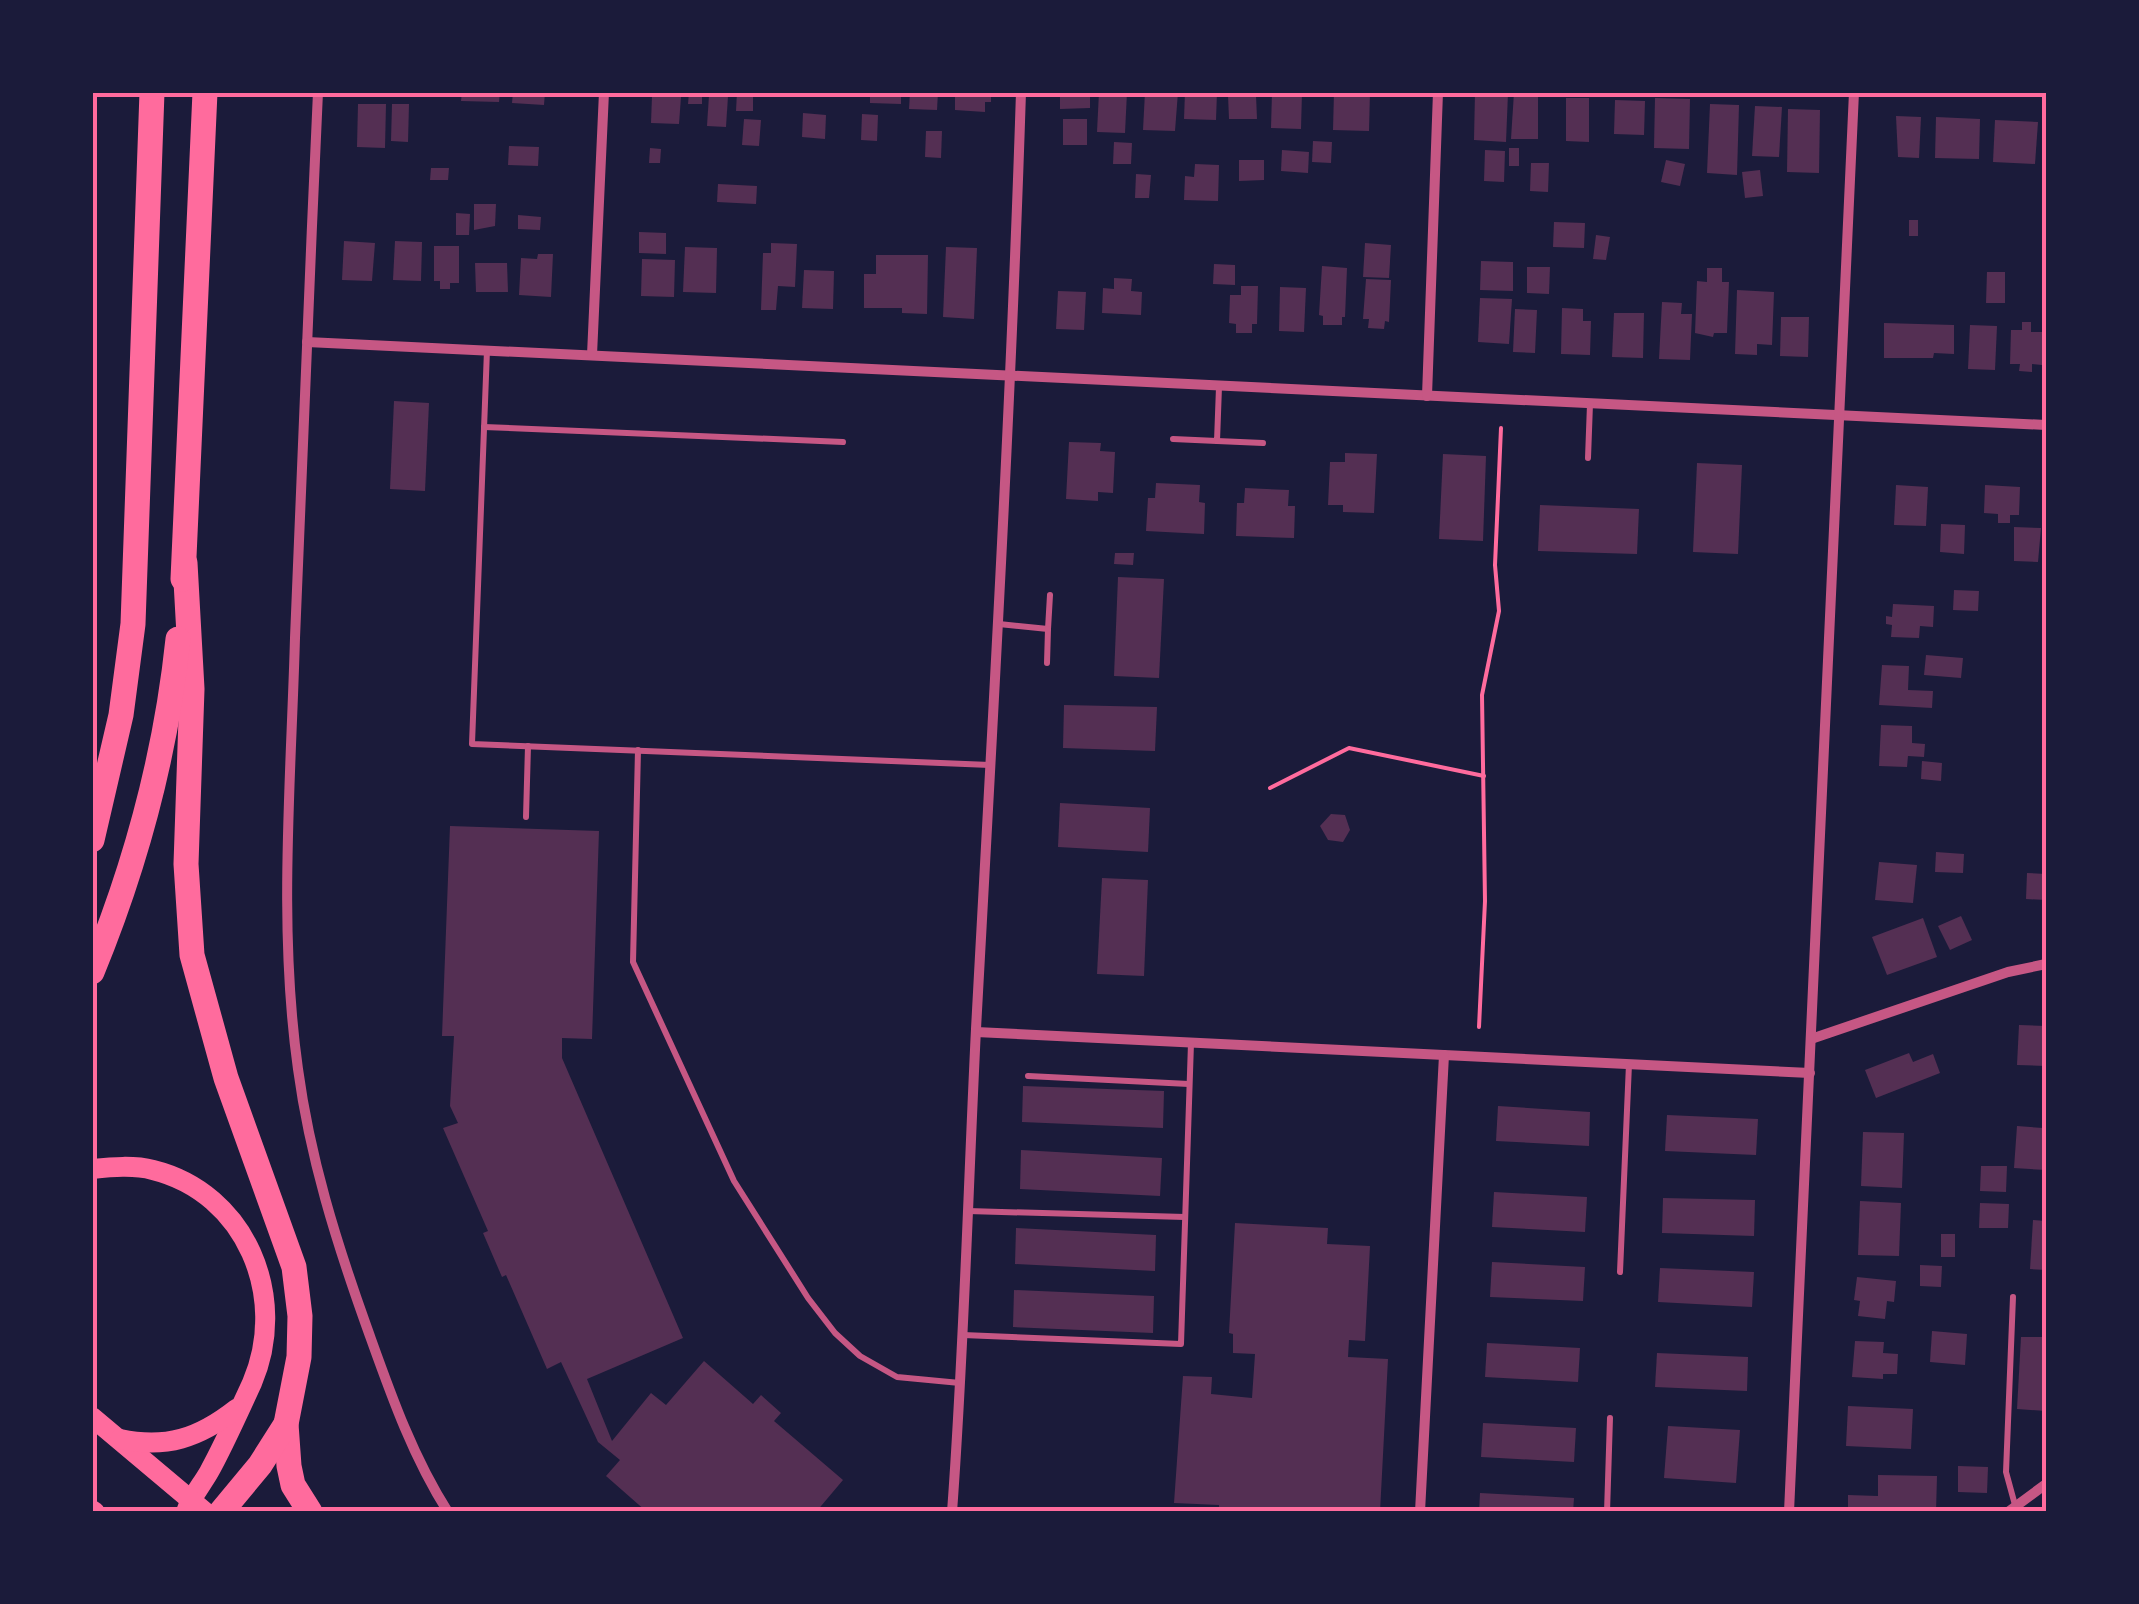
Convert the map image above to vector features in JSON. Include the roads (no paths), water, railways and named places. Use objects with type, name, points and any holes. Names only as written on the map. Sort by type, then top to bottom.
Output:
[{"type":"highway","points":[[142,92],[147,310]]},
{"type":"highway","points":[[92,840],[121,715],[133,624],[152,92]]},
{"type":"highway","points":[[92,972],[120,904],[166,724],[185,563],[205,92]]},
{"type":"highway","points":[[185,563],[192,689],[186,864],[192,955],[221,1065],[254,1166],[294,1267],[300,1316],[299,1357],[286,1424],[293,1485],[310,1512]]},
{"type":"highway","points":[[221,1512],[260,1465],[286,1424]]},
{"type":"main road","points":[[92,1169],[152,1169],[207,1194],[232,1218],[254,1253],[262,1281],[263,1344],[252,1382],[194,1508],[92,1417]]},
{"type":"main road","points":[[115,1437],[146,1444],[173,1442],[204,1433],[238,1408]]},
{"type":"street","points":[[318,92],[298,533],[288,943],[303,1103],[314,1161],[347,1271],[395,1406],[430,1483],[448,1512]]},
{"type":"street","points":[[592,355],[604,92]]},
{"type":"street","points":[[952,1512],[962,1383],[976,1032],[1012,378],[1021,92]]},
{"type":"street","points":[[1427,396],[1438,92]]},
{"type":"street","points":[[1790,1512],[1854,92]]},
{"type":"street","points":[[307,342],[2046,425]]},
{"type":"street","points":[[1811,1039],[2008,972],[2046,964]]},
{"type":"street","points":[[976,1032],[1810,1073]]},
{"type":"street","points":[[1420,1512],[1444,1055]]},
{"type":"street","points":[[2012,1509],[2046,1484]]},
{"type":"lane","points":[[487,350],[472,744],[991,766]]},
{"type":"lane","points":[[1218,441],[1219,387]]},
{"type":"lane","points":[[1588,458],[1590,404]]},
{"type":"lane","points":[[484,427],[842,442]]},
{"type":"lane","points":[[1173,438],[1263,443]]},
{"type":"lane","points":[[1047,663],[1050,595]]},
{"type":"lane","points":[[998,624],[1048,629]]},
{"type":"lane","points":[[526,817],[528,746]]},
{"type":"lane","points":[[638,750],[633,962],[734,1181],[808,1298],[835,1333],[860,1356],[897,1377],[962,1383]]},
{"type":"lane","points":[[963,1335],[1181,1344],[1191,1042]]},
{"type":"lane","points":[[1620,1272],[1629,1064]]},
{"type":"lane","points":[[1028,1076],[1189,1084]]},
{"type":"lane","points":[[968,1211],[1185,1217]]},
{"type":"lane","points":[[2012,1509],[2006,1472],[2013,1296]]},
{"type":"lane","points":[[1607,1512],[1610,1418]]}]
